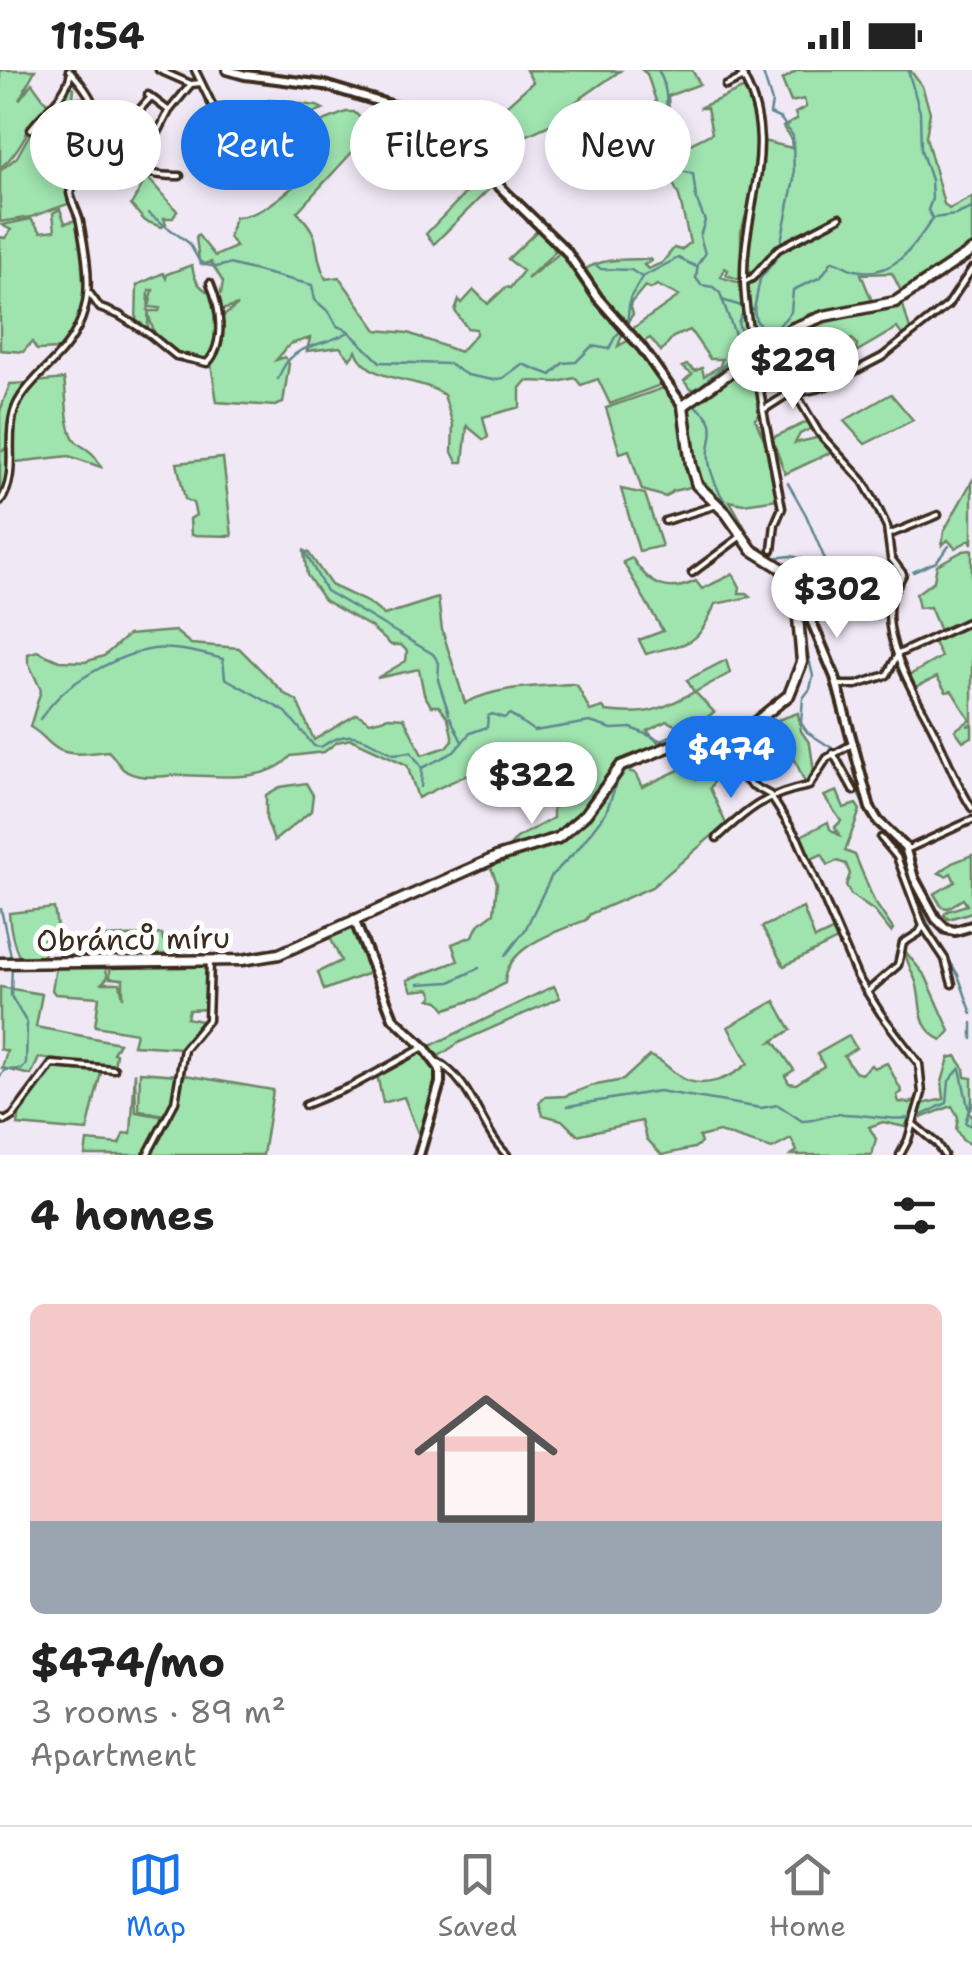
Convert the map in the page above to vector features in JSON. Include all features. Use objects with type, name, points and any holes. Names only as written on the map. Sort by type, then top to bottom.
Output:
[{"type":"main road","points":[[724,742],[777,707],[792,689],[802,662],[797,626],[802,609],[782,570],[755,552],[694,478],[687,402],[754,353],[809,321],[902,299],[972,250]]},
{"type":"main road","name":"Obránců míru","points":[[0,962],[267,957],[497,856],[558,838],[586,814],[611,777],[627,763],[671,746],[703,747],[724,742]]},
{"type":"street","points":[[72,73],[81,70]]},
{"type":"street","points":[[159,70],[191,84],[201,82]]},
{"type":"street","points":[[195,70],[210,100]]},
{"type":"street","points":[[227,70],[258,78],[324,84],[427,116],[568,254],[595,295],[687,402]]},
{"type":"street","points":[[739,70],[752,90],[761,139],[760,166],[745,233],[744,282],[782,508],[775,524],[772,550]]},
{"type":"street","points":[[72,73],[91,100]]},
{"type":"street","points":[[54,100],[67,87],[72,73]]},
{"type":"street","points":[[726,86],[744,77]]},
{"type":"street","points":[[161,127],[191,84]]},
{"type":"street","points":[[161,105],[169,111]]},
{"type":"street","points":[[161,175],[180,176]]},
{"type":"street","points":[[0,502],[10,476],[15,408],[78,332],[86,312],[88,290],[71,190]]},
{"type":"street","points":[[744,282],[778,248],[840,217]]},
{"type":"street","points":[[763,410],[785,396],[824,387],[847,376],[923,328],[954,299],[972,269]]},
{"type":"street","points":[[88,290],[100,308],[149,334],[174,355],[207,364],[220,341],[216,296],[210,283]]},
{"type":"street","points":[[796,394],[819,433],[862,480],[882,513],[891,558],[902,574],[890,598],[889,615],[898,654],[916,704],[930,723],[972,808]]},
{"type":"street","points":[[665,521],[716,505]]},
{"type":"street","points":[[888,535],[938,515]]},
{"type":"street","points":[[692,573],[740,536]]},
{"type":"street","points":[[802,609],[838,685],[870,808],[906,849],[925,915],[920,932],[903,943],[898,965],[867,993]]},
{"type":"street","points":[[838,685],[856,685],[887,675],[898,654],[972,620]]},
{"type":"street","points":[[724,742],[743,778],[770,795],[798,839],[867,993],[919,1064],[922,1093],[905,1150],[900,1155]]},
{"type":"street","points":[[717,838],[770,795],[808,786],[836,751],[854,742]]},
{"type":"street","points":[[836,751],[854,791]]},
{"type":"street","points":[[906,849],[972,820]]},
{"type":"street","points":[[882,838],[897,857],[925,915],[946,929],[958,931],[972,926]]},
{"type":"street","points":[[354,920],[393,1018],[462,1082],[494,1141],[508,1155]]},
{"type":"street","points":[[924,926],[945,959],[952,984]]},
{"type":"street","points":[[146,1155],[175,1102],[184,1049],[209,1016],[210,961]]},
{"type":"street","points":[[306,1105],[352,1086],[424,1046]]},
{"type":"street","points":[[419,1155],[440,1083],[436,1060]]},
{"type":"street","points":[[1,1121],[16,1113],[52,1064],[114,1069]]},
{"type":"street","points":[[912,1124],[937,1144],[944,1155]]},
{"type":"green space","points":[[0,70],[35,70],[19,100],[32,83],[44,100],[30,100],[30,128],[0,168]]},
{"type":"green space","points":[[526,70],[620,71],[578,100],[545,100],[545,127],[525,136],[525,100],[513,100],[533,82]]},
{"type":"green space","points":[[642,70],[692,70],[700,84],[668,96],[668,100],[656,100]]},
{"type":"green space","points":[[798,70],[910,70],[922,86],[930,112],[926,137],[944,204],[949,209],[972,197],[972,245],[921,282],[901,291],[892,273],[861,274],[870,304],[809,314],[698,389],[690,389],[684,381],[692,374],[682,367],[687,365],[695,371],[702,368],[704,376],[720,366],[722,359],[710,359],[690,330],[673,337],[661,351],[650,338],[643,342],[632,329],[679,296],[657,285],[651,289],[645,286],[630,304],[633,314],[626,324],[598,294],[584,270],[624,259],[650,259],[644,265],[648,269],[662,263],[674,248],[681,250],[690,243],[676,190],[691,190],[691,144],[712,133],[707,108],[699,108],[747,87],[758,133],[756,181],[741,232],[741,280],[726,275],[725,268],[721,277],[746,285],[747,229],[759,182],[763,141],[792,148],[783,127],[797,119],[795,113],[806,107],[804,99],[791,102],[782,80]]},
{"type":"green space","points":[[70,85],[74,88],[73,97],[82,98],[81,100],[56,100]]},
{"type":"green space","points":[[346,112],[350,112],[350,154],[330,176],[330,118]]},
{"type":"green space","points":[[30,134],[30,190],[68,190],[68,204],[31,217],[0,222],[0,171],[17,157]]},
{"type":"green space","points":[[140,190],[158,190],[177,211],[173,218],[164,218],[166,224],[162,227],[145,221],[131,205]]},
{"type":"green space","points":[[290,190],[317,190],[297,212],[312,230],[326,279],[339,277],[377,330],[408,333],[460,352],[476,329],[467,328],[455,311],[459,300],[462,303],[474,290],[488,304],[506,287],[510,288],[523,271],[508,259],[539,229],[555,252],[527,279],[561,252],[611,322],[624,330],[618,346],[631,339],[663,384],[610,404],[598,379],[581,385],[575,378],[526,381],[520,388],[520,407],[483,417],[488,437],[484,440],[467,426],[463,462],[457,462],[452,452],[453,425],[444,395],[421,384],[383,375],[363,362],[356,351],[350,359],[340,347],[307,351],[310,338],[290,344],[276,360],[285,357],[289,364],[283,403],[275,406],[217,402],[211,364],[220,344],[221,318],[238,305],[216,312],[216,345],[206,362],[174,353],[155,334],[148,313],[148,329],[136,324],[137,285],[163,273],[166,278],[167,274],[192,265],[197,281],[217,296],[223,282],[211,262],[199,261],[196,237],[215,256],[236,247],[229,237],[235,217],[256,212]],"holes":[[[149,290],[153,290],[149,307],[160,308],[159,311],[148,311]]]},
{"type":"green space","points":[[469,190],[488,190],[434,244],[426,234]]},
{"type":"green space","points":[[60,209],[65,223],[77,220],[79,224],[85,312],[60,349],[37,350],[32,342],[23,352],[0,350],[0,237],[5,238],[11,230],[2,225],[31,219],[41,232],[55,230],[53,213]]},
{"type":"green space","points":[[903,305],[911,333],[904,338],[897,328],[856,352],[857,344],[852,339],[823,345],[767,370],[760,369],[758,357],[819,322]]},
{"type":"green space","points":[[753,358],[759,376],[761,413],[755,419],[768,449],[778,499],[743,504],[730,501],[747,531],[743,535],[697,478],[686,407],[691,408],[691,402]]},
{"type":"green space","points":[[64,379],[70,431],[101,467],[69,456],[15,462],[14,417],[35,382]]},
{"type":"green space","points":[[30,383],[12,411],[10,445],[2,451],[11,447],[0,499],[0,411],[10,384]]},
{"type":"green space","points":[[666,387],[679,411],[694,486],[673,491],[666,497],[642,490],[629,450],[620,453],[606,408]]},
{"type":"green space","points":[[891,394],[913,420],[865,444],[844,421]]},
{"type":"green space","points":[[809,421],[814,427],[800,434],[795,443],[821,437],[832,452],[785,474],[772,438]]},
{"type":"green space","points":[[223,458],[232,536],[191,535],[190,519],[196,515],[193,503],[185,499],[177,463]]},
{"type":"green space","points":[[972,481],[972,544],[970,540],[955,548],[948,540],[942,545],[944,531]]},
{"type":"green space","points":[[621,489],[645,494],[662,546],[639,551]]},
{"type":"green space","points":[[972,550],[972,616],[940,631],[930,607],[919,608],[916,594],[934,581],[937,565]]},
{"type":"green space","points":[[304,552],[308,552],[331,585],[369,603],[384,615],[438,598],[442,630],[465,703],[504,690],[571,684],[577,685],[590,711],[603,707],[606,711],[643,712],[694,692],[687,680],[726,660],[730,673],[695,692],[714,712],[703,721],[681,726],[667,721],[647,731],[662,746],[617,766],[595,798],[559,834],[513,850],[509,847],[517,838],[553,818],[553,796],[587,779],[583,762],[569,749],[513,758],[418,798],[407,765],[351,739],[337,742],[324,752],[291,756],[268,771],[253,775],[150,777],[129,773],[108,751],[61,751],[30,727],[41,690],[28,654],[37,651],[59,661],[85,662],[104,656],[128,635],[175,631],[191,644],[239,648],[297,701],[314,740],[357,714],[370,722],[404,718],[422,755],[447,747],[453,740],[448,718],[439,706],[431,706],[419,669],[377,678],[406,661],[407,651],[401,645],[391,645],[371,627],[324,600],[307,575]]},
{"type":"green space","points":[[632,558],[645,575],[660,585],[676,587],[696,581],[702,589],[733,574],[739,593],[750,597],[715,604],[696,637],[682,645],[646,654],[639,640],[663,631],[623,562]]},
{"type":"green space","points":[[972,622],[972,724],[967,726],[972,725],[972,737],[963,741],[955,730],[970,720],[952,691],[946,692],[937,677],[911,689],[908,676],[941,657],[933,640]]},
{"type":"green space","points":[[798,713],[801,731],[810,744],[815,778],[806,785],[791,751],[754,767],[748,753],[772,737],[772,722]]},
{"type":"green space","points":[[681,769],[690,770],[696,779],[708,776],[715,780],[710,788],[726,824],[652,887],[535,942],[514,960],[505,983],[479,998],[446,1009],[439,1001],[430,999],[430,989],[412,991],[407,980],[458,961],[452,944],[473,936],[478,925],[494,913],[497,883],[490,865],[563,839],[595,809],[619,773],[635,773],[642,787]]},
{"type":"green space","points":[[306,783],[313,795],[311,811],[274,841],[266,819],[266,795],[280,787]]},
{"type":"green space","points":[[837,791],[844,808],[856,804],[860,810],[845,851],[855,855],[874,901],[893,929],[891,932],[874,911],[851,895],[846,885],[850,874],[846,864],[837,861],[828,865],[822,854],[809,860],[799,837],[828,822],[839,835],[835,827],[841,821],[824,796]]},
{"type":"green space","points":[[972,855],[972,912],[948,919],[944,915],[947,911],[967,905],[963,899],[948,908],[942,907],[934,894],[955,882],[951,873],[939,873]]},
{"type":"green space","points":[[54,908],[59,939],[44,940],[43,959],[34,961],[19,956],[9,913]]},
{"type":"green space","points":[[803,908],[815,939],[834,930],[837,940],[784,966],[762,927]]},
{"type":"green space","points":[[348,925],[354,927],[372,972],[324,990],[318,972],[341,961],[330,937]]},
{"type":"green space","points":[[162,934],[163,940],[167,940],[169,957],[114,960],[104,956],[68,961],[68,939]]},
{"type":"green space","points":[[905,951],[926,977],[950,1031],[942,1040],[933,1035],[921,1015],[916,982]]},
{"type":"green space","points":[[209,965],[208,1009],[189,1010],[187,1018],[205,1022],[182,1048],[133,1045],[136,1033],[95,1026],[99,997],[55,994],[52,990],[56,967],[105,966],[108,977],[102,983],[120,983],[123,998],[123,979],[110,978],[110,966]]},
{"type":"green space","points":[[554,986],[560,998],[460,1042],[439,1056],[428,1047]]},
{"type":"green space","points":[[0,987],[42,994],[36,1027],[119,1043],[113,1053],[114,1067],[39,1058],[31,1075],[2,1068],[7,1051],[0,1049]]},
{"type":"green space","points":[[775,1001],[791,1030],[771,1042],[775,1042],[794,1070],[785,1076],[789,1083],[796,1084],[824,1066],[817,1054],[849,1036],[856,1048],[844,1056],[855,1072],[861,1074],[871,1065],[874,1068],[887,1063],[902,1092],[897,1095],[899,1102],[910,1103],[920,1097],[905,1127],[883,1122],[869,1127],[876,1139],[872,1155],[791,1155],[797,1151],[791,1139],[772,1149],[719,1132],[699,1137],[701,1143],[694,1148],[662,1155],[647,1139],[642,1121],[577,1135],[562,1120],[543,1115],[539,1103],[545,1097],[565,1096],[623,1080],[649,1056],[690,1081],[726,1078],[748,1063],[728,1027]]},
{"type":"green space","points":[[422,1049],[437,1079],[423,1132],[418,1133],[404,1097],[383,1103],[377,1075]]},
{"type":"green space","points":[[956,1056],[965,1077],[972,1078],[972,1107],[968,1112],[972,1117],[972,1145],[963,1141],[956,1130],[958,1117],[952,1106],[913,1121],[922,1104],[944,1099],[942,1082],[949,1058]]},
{"type":"green space","points":[[52,1066],[102,1068],[87,1131],[18,1125],[20,1110]]},
{"type":"green space","points":[[135,1072],[136,1112],[165,1117],[146,1155],[85,1155],[87,1141],[119,1144],[124,1133],[131,1134]]},
{"type":"green space","points":[[140,1072],[177,1075],[166,1115],[139,1111]]},
{"type":"green space","points":[[179,1074],[273,1090],[263,1155],[148,1155],[176,1102]]},
{"type":"waterway","points":[[658,70],[665,87],[666,106],[664,118],[652,120],[652,126],[681,141],[687,154],[684,158],[668,143],[660,148],[674,169],[693,174],[696,198],[705,221],[700,236],[705,254],[698,264],[696,278],[701,285],[720,293],[738,343],[730,360],[687,398]]},
{"type":"waterway","points":[[754,310],[760,279],[778,256],[794,179],[793,136],[781,119],[770,114],[772,102],[762,70]]},
{"type":"waterway","points":[[908,70],[920,112],[921,150],[931,180],[928,210],[932,217]]},
{"type":"waterway","points":[[722,300],[754,310],[763,329],[776,329],[791,312],[793,290],[821,277],[832,261],[855,270],[881,270],[902,258],[933,218],[972,208]]},
{"type":"waterway","points":[[148,213],[189,243],[201,264],[229,264],[312,285],[315,300],[330,313],[337,326],[347,330],[380,362],[449,364],[467,375],[493,380],[503,378],[522,364],[551,375],[563,363],[576,362],[592,346],[609,349],[627,324],[630,298],[642,277],[678,258],[697,267]]},
{"type":"waterway","points":[[597,266],[631,270],[642,277]]},
{"type":"waterway","points":[[744,310],[738,323],[749,354]]},
{"type":"waterway","points":[[278,379],[283,367],[298,352],[347,333]]},
{"type":"waterway","points":[[692,404],[703,412],[712,427],[711,471],[745,533]]},
{"type":"waterway","points":[[788,483],[826,562]]},
{"type":"waterway","points":[[913,572],[936,562],[949,546]]},
{"type":"waterway","points":[[304,550],[326,591],[433,654],[439,663],[438,680],[449,714]]},
{"type":"waterway","points":[[772,558],[791,556],[826,564],[826,583],[808,609]]},
{"type":"waterway","points":[[868,593],[894,581]]},
{"type":"waterway","points":[[803,634],[813,676],[803,698],[801,723],[807,732],[838,752],[870,818],[898,849],[929,926],[958,975],[972,1014]]},
{"type":"waterway","points":[[40,719],[81,679],[132,654],[160,648],[223,659],[225,678],[286,712],[314,746],[321,747],[342,737],[358,737],[394,754],[411,752],[422,768],[454,752],[470,733],[487,727],[488,716],[492,714],[504,718],[510,714],[534,731],[590,722],[612,729],[631,728],[662,741],[682,735],[700,745]]},
{"type":"waterway","points":[[450,717],[462,742]]},
{"type":"waterway","points":[[634,757],[650,750]]},
{"type":"waterway","points":[[421,787],[422,769]]},
{"type":"waterway","points":[[505,956],[525,930],[552,875],[606,812],[620,774]]},
{"type":"waterway","points":[[0,1076],[5,1070],[22,1069],[26,1064],[27,1023],[11,996],[12,961],[1,909]]},
{"type":"waterway","points":[[419,984],[450,982],[479,968]]},
{"type":"waterway","points":[[972,1023],[972,1039]]},
{"type":"waterway","points":[[568,1106],[659,1091],[761,1108],[778,1105],[802,1121],[840,1114],[909,1118],[947,1103],[949,1081],[960,1068],[968,1107]]},
{"type":"waterway","points":[[972,1101],[965,1123],[972,1126]]}]
